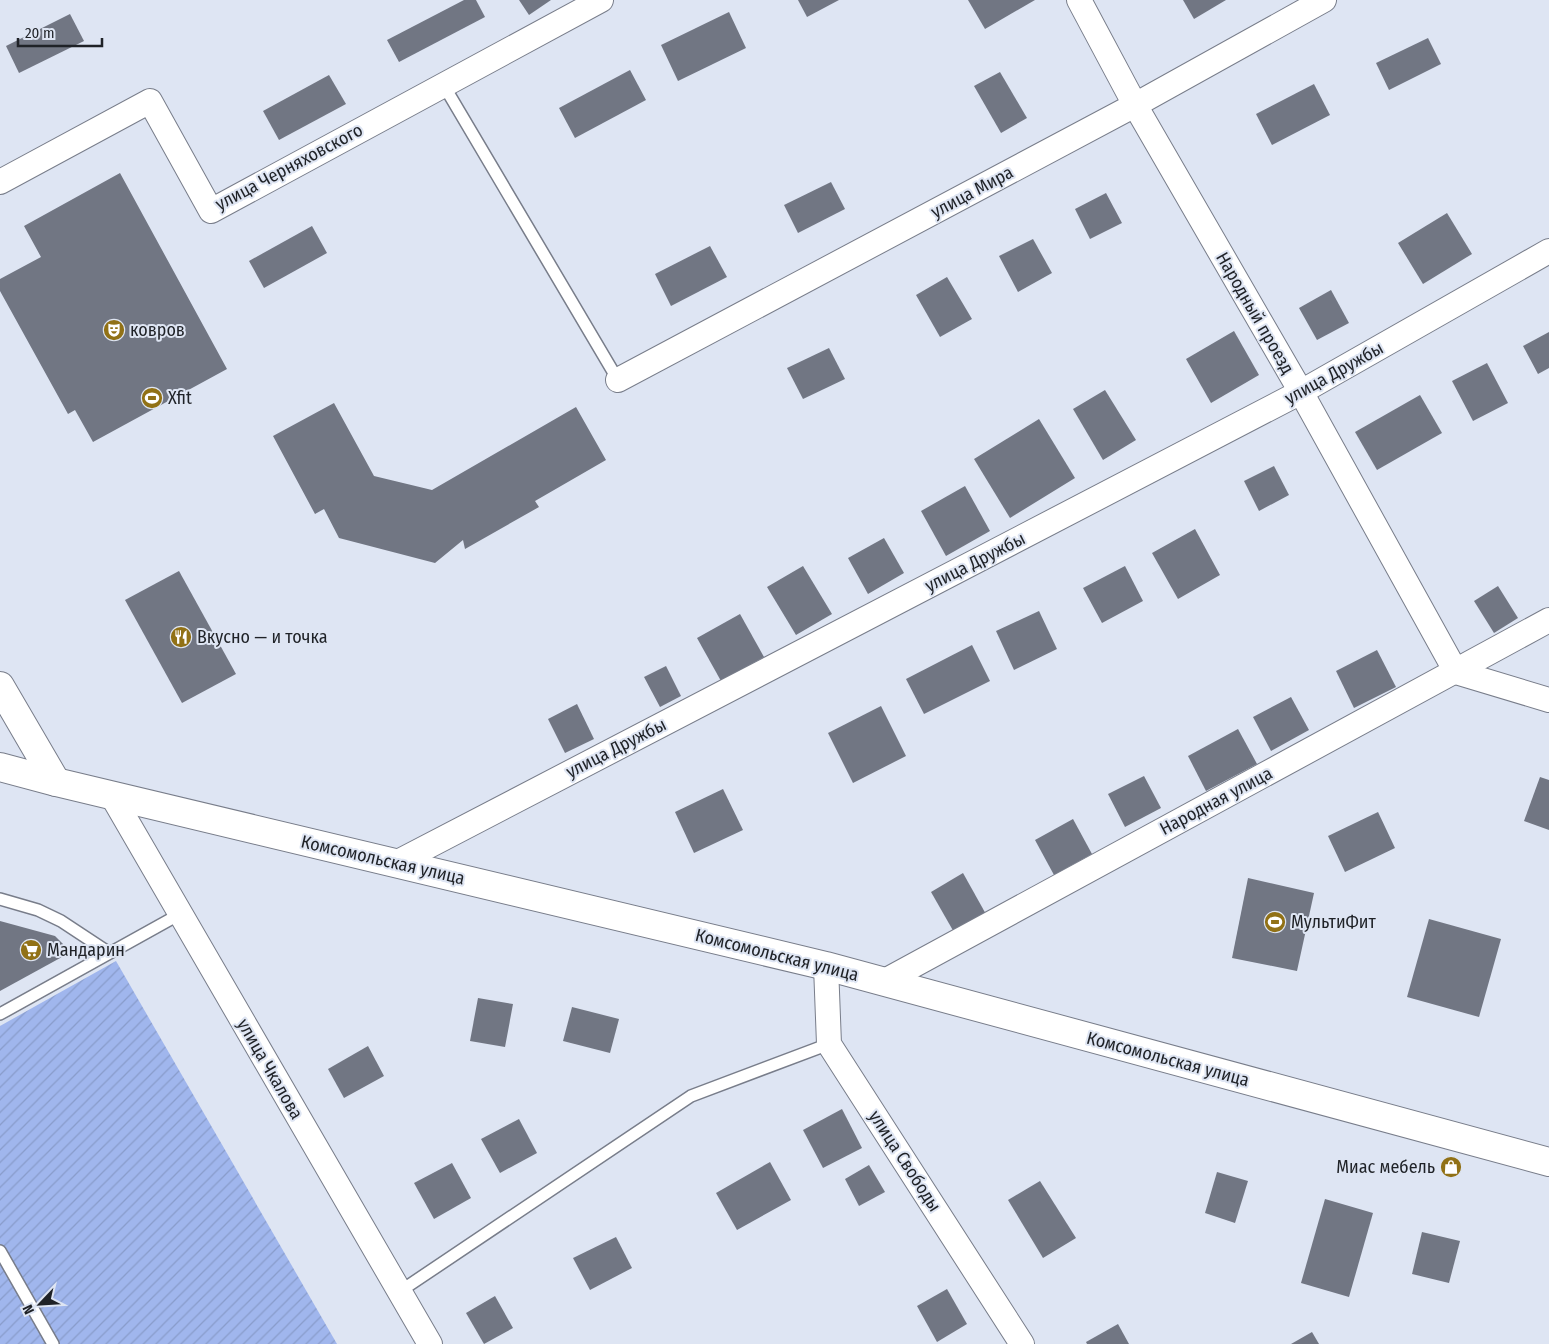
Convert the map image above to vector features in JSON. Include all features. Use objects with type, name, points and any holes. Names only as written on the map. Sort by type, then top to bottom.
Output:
[{"type":"main road","points":[[0,686],[56,782]]},
{"type":"main road","name":"Комсомольская улица","points":[[0,767],[826,966],[1549,1162]]},
{"type":"street","name":"улица Черняховского","points":[[0,182],[150,101],[211,211],[601,0]]},
{"type":"street","name":"Народный проезд","points":[[1078,0],[1135,104],[1301,392],[1456,672]]},
{"type":"street","name":"улица Мира","points":[[618,380],[1135,104],[1324,0]]},
{"type":"street","name":"улица Дружбы","points":[[396,863],[1301,392],[1549,251]]},
{"type":"street","name":"Народная улица","points":[[883,982],[1549,620]]},
{"type":"street","points":[[1456,672],[1549,700]]},
{"type":"street","name":"улица Чкалова","points":[[111,794],[430,1344]]},
{"type":"street","points":[[826,966],[829,1044]]},
{"type":"street","name":"улица Свободы","points":[[829,1044],[1014,1342]]},
{"type":"lane","points":[[443,84],[618,380]]},
{"type":"lane","points":[[0,899],[38,910],[61,921],[108,952]]},
{"type":"lane","points":[[0,1014],[108,952],[180,914]]},
{"type":"lane","points":[[399,1292],[690,1096],[829,1044]]},
{"type":"lane","points":[[0,1251],[53,1344]]},
{"type":"shaded area","points":[[116,961],[337,1344],[0,1344],[0,1026]]},
{"type":"building","points":[[464,0],[476,0],[485,17],[399,62],[387,40]]},
{"type":"building","points":[[519,0],[551,0],[529,15]]},
{"type":"building","points":[[798,0],[839,0],[807,17]]},
{"type":"building","points":[[968,0],[1035,0],[985,29]]},
{"type":"building","points":[[1183,0],[1226,0],[1194,19]]},
{"type":"building","points":[[729,12],[746,48],[678,81],[661,45]]},
{"type":"building","points":[[70,14],[84,41],[19,73],[6,46]]},
{"type":"building","points":[[1428,38],[1441,64],[1389,90],[1376,63]]},
{"type":"building","points":[[630,70],[646,100],[575,138],[559,108]]},
{"type":"building","points":[[1000,72],[1027,118],[1001,133],[974,86]]},
{"type":"building","points":[[329,75],[346,104],[279,140],[263,111]]},
{"type":"building","points":[[1314,84],[1330,115],[1272,145],[1256,114]]},
{"type":"building","name":"ковров","points":[[120,173],[227,369],[93,442],[75,410],[68,414],[0,291],[0,279],[41,257],[24,226]]},
{"type":"building","points":[[831,182],[845,209],[798,233],[784,205]]},
{"type":"building","points":[[1106,193],[1122,223],[1090,239],[1075,209]]},
{"type":"building","points":[[1447,213],[1472,254],[1423,284],[1398,243]]},
{"type":"building","points":[[312,226],[327,253],[264,288],[249,261]]},
{"type":"building","points":[[1033,239],[1052,273],[1018,292],[999,256]]},
{"type":"building","points":[[710,246],[727,277],[671,306],[655,274]]},
{"type":"building","points":[[947,277],[972,319],[940,337],[916,295]]},
{"type":"building","points":[[1331,290],[1349,323],[1317,340],[1299,308]]},
{"type":"building","points":[[1234,331],[1259,375],[1211,403],[1186,359]]},
{"type":"building","points":[[1549,332],[1549,368],[1538,374],[1523,346]]},
{"type":"building","points":[[829,348],[845,379],[803,399],[787,368]]},
{"type":"building","points":[[1487,363],[1508,403],[1473,421],[1452,381]]},
{"type":"building","points":[[1105,390],[1136,440],[1103,460],[1073,409]]},
{"type":"building","points":[[1420,395],[1442,433],[1377,470],[1355,432]]},
{"type":"building","points":[[334,403],[374,476],[432,490],[576,407],[606,460],[535,501],[539,507],[465,549],[463,540],[435,563],[339,538],[324,509],[315,514],[273,436]]},
{"type":"building","points":[[1039,419],[1075,478],[1010,518],[974,459]]},
{"type":"building","points":[[1274,466],[1289,495],[1259,511],[1244,481]]},
{"type":"building","points":[[965,486],[990,531],[946,556],[921,511]]},
{"type":"building","points":[[1195,529],[1220,575],[1178,599],[1152,553]]},
{"type":"building","points":[[884,538],[904,573],[868,594],[848,558]]},
{"type":"building","points":[[803,566],[832,614],[796,635],[767,587]]},
{"type":"building","points":[[1125,566],[1143,601],[1102,623],[1083,588]]},
{"type":"building","name":"Вкусно — и точка","points":[[179,571],[236,674],[182,703],[125,600]]},
{"type":"building","points":[[1498,586],[1518,618],[1494,633],[1474,601]]},
{"type":"building","points":[[1039,611],[1057,649],[1014,670],[996,631]]},
{"type":"building","points":[[740,614],[764,657],[721,681],[697,638]]},
{"type":"building","points":[[972,645],[990,681],[924,714],[906,679]]},
{"type":"building","points":[[1377,650],[1396,687],[1354,708],[1336,671]]},
{"type":"building","points":[[666,666],[681,696],[660,707],[644,677]]},
{"type":"building","points":[[1291,697],[1309,730],[1271,751],[1253,717]]},
{"type":"building","points":[[577,704],[594,739],[565,753],[548,719]]},
{"type":"building","points":[[881,706],[906,756],[853,783],[828,733]]},
{"type":"building","points":[[1238,729],[1257,764],[1206,791],[1188,756]]},
{"type":"building","points":[[1144,776],[1161,808],[1125,827],[1108,794]]},
{"type":"building","points":[[1540,777],[1549,780],[1549,830],[1524,821]]},
{"type":"building","points":[[723,789],[743,830],[694,853],[675,812]]},
{"type":"building","points":[[1378,812],[1395,848],[1345,872],[1328,836]]},
{"type":"building","points":[[1073,819],[1092,854],[1054,875],[1035,840]]},
{"type":"building","points":[[963,873],[987,916],[955,934],[931,892]]},
{"type":"building","points":[[1248,878],[1314,893],[1297,971],[1232,958]]},
{"type":"building","points":[[1429,919],[1501,939],[1479,1017],[1407,997]]},
{"type":"building","name":"Мандарин","points":[[0,921],[55,936],[63,944],[62,957],[0,991]]},
{"type":"building","points":[[478,998],[513,1004],[505,1047],[470,1041]]},
{"type":"building","points":[[572,1007],[619,1019],[610,1053],[563,1041]]},
{"type":"building","points":[[368,1046],[384,1076],[344,1098],[328,1069]]},
{"type":"building","points":[[842,1109],[862,1148],[823,1168],[803,1130]]},
{"type":"building","points":[[519,1119],[537,1153],[500,1173],[481,1139]]},
{"type":"building","points":[[770,1162],[791,1200],[737,1230],[716,1193]]},
{"type":"building","points":[[452,1163],[471,1198],[434,1219],[414,1183]]},
{"type":"building","points":[[869,1165],[885,1192],[859,1206],[845,1179]]},
{"type":"building","points":[[1217,1172],[1248,1181],[1235,1223],[1205,1213]]},
{"type":"building","points":[[1040,1181],[1076,1238],[1043,1258],[1008,1200]]},
{"type":"building","points":[[1325,1199],[1373,1213],[1349,1297],[1301,1283]]},
{"type":"building","points":[[1422,1232],[1460,1241],[1449,1283],[1412,1274]]},
{"type":"building","points":[[616,1237],[632,1268],[590,1290],[573,1258]]},
{"type":"building","points":[[947,1289],[967,1324],[937,1342],[917,1306]]},
{"type":"building","points":[[495,1296],[513,1328],[484,1344],[466,1313]]},
{"type":"building","points":[[1118,1324],[1129,1344],[1087,1344],[1086,1342]]},
{"type":"building","points":[[1312,1332],[1319,1344],[1291,1344]]},
{"type":"place","name":"ковров","points":[[114,330]]},
{"type":"place","name":"Xfit","points":[[152,398]]},
{"type":"place","name":"Вкусно — и точка","points":[[181,637]]},
{"type":"place","name":"МультиФит","points":[[1275,922]]},
{"type":"place","name":"Мандарин","points":[[31,950]]},
{"type":"place","name":"Миас мебель","points":[[1451,1167]]}]
